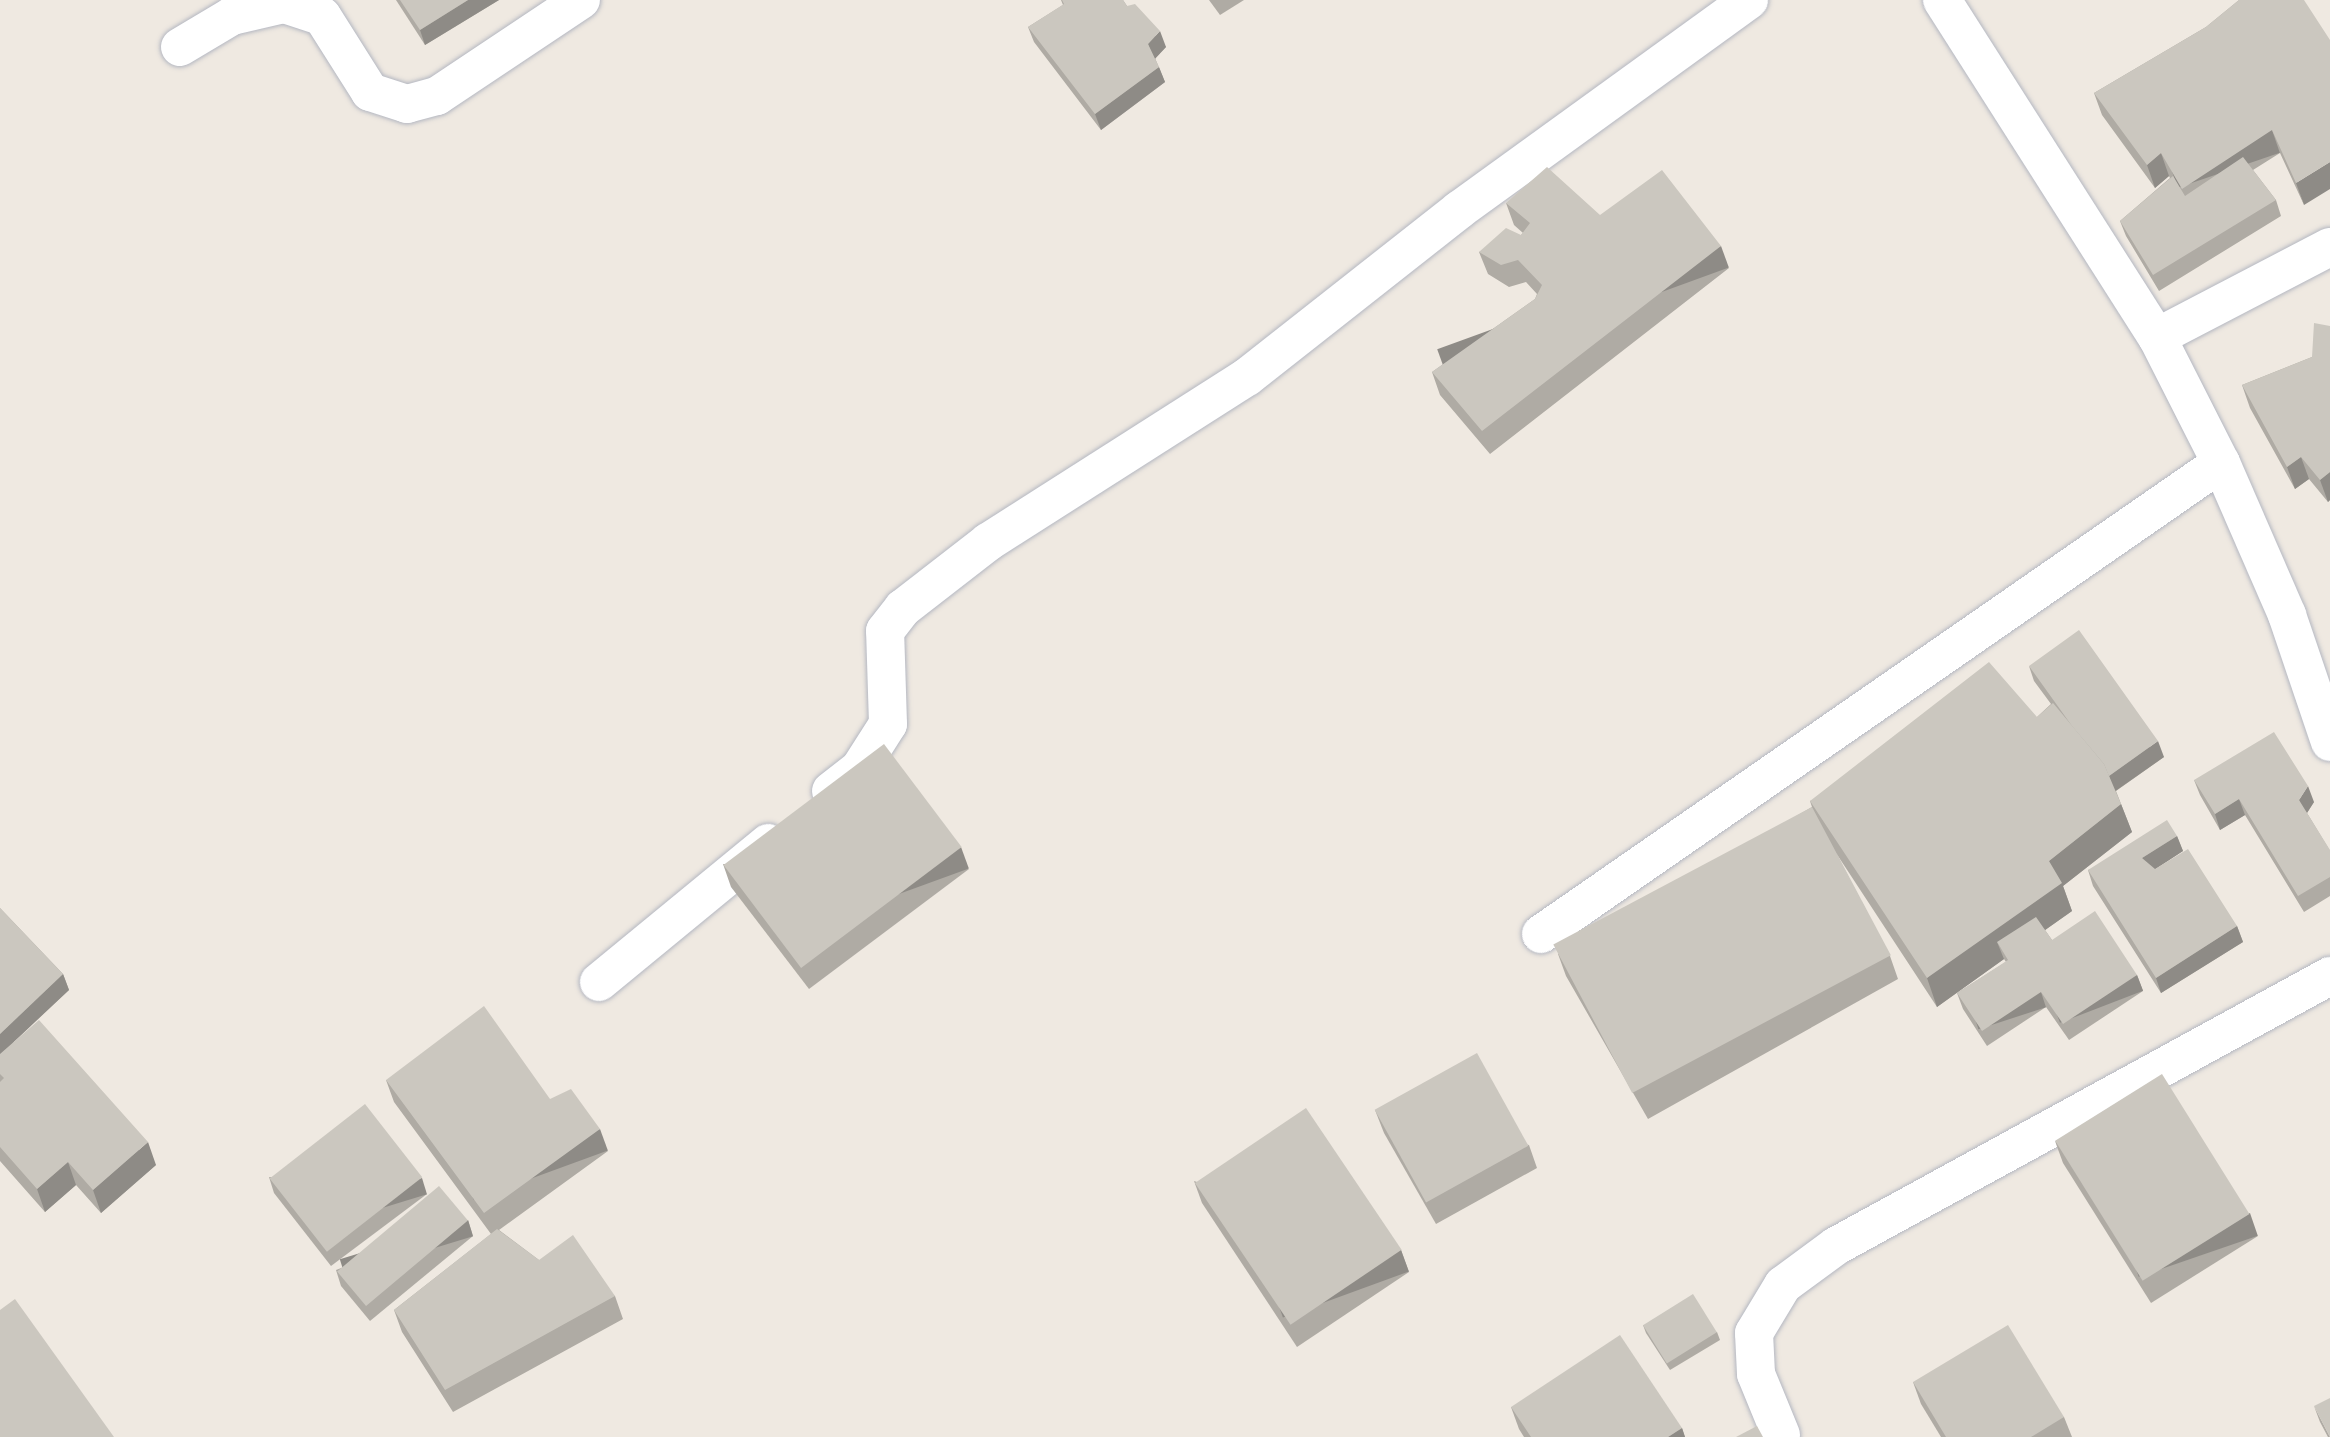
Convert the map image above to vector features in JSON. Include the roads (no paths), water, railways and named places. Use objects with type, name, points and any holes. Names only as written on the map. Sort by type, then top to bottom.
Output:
[{"type":"street","points":[[180,47],[232,16],[284,4],[322,16],[370,92],[407,104],[437,96],[581,0]]},
{"type":"street","points":[[599,982],[860,768],[888,724],[885,631],[902,608],[988,542],[1247,377],[1459,210],[1749,0]]},
{"type":"street","points":[[1942,0],[2157,337],[2221,463],[2287,615],[2330,742]]},
{"type":"street","points":[[2157,337],[2330,247]]},
{"type":"street","points":[[1541,934],[2221,463]]},
{"type":"street","points":[[1781,1435],[1756,1374],[1754,1333],[1783,1285],[1836,1246],[2330,976]]}]
